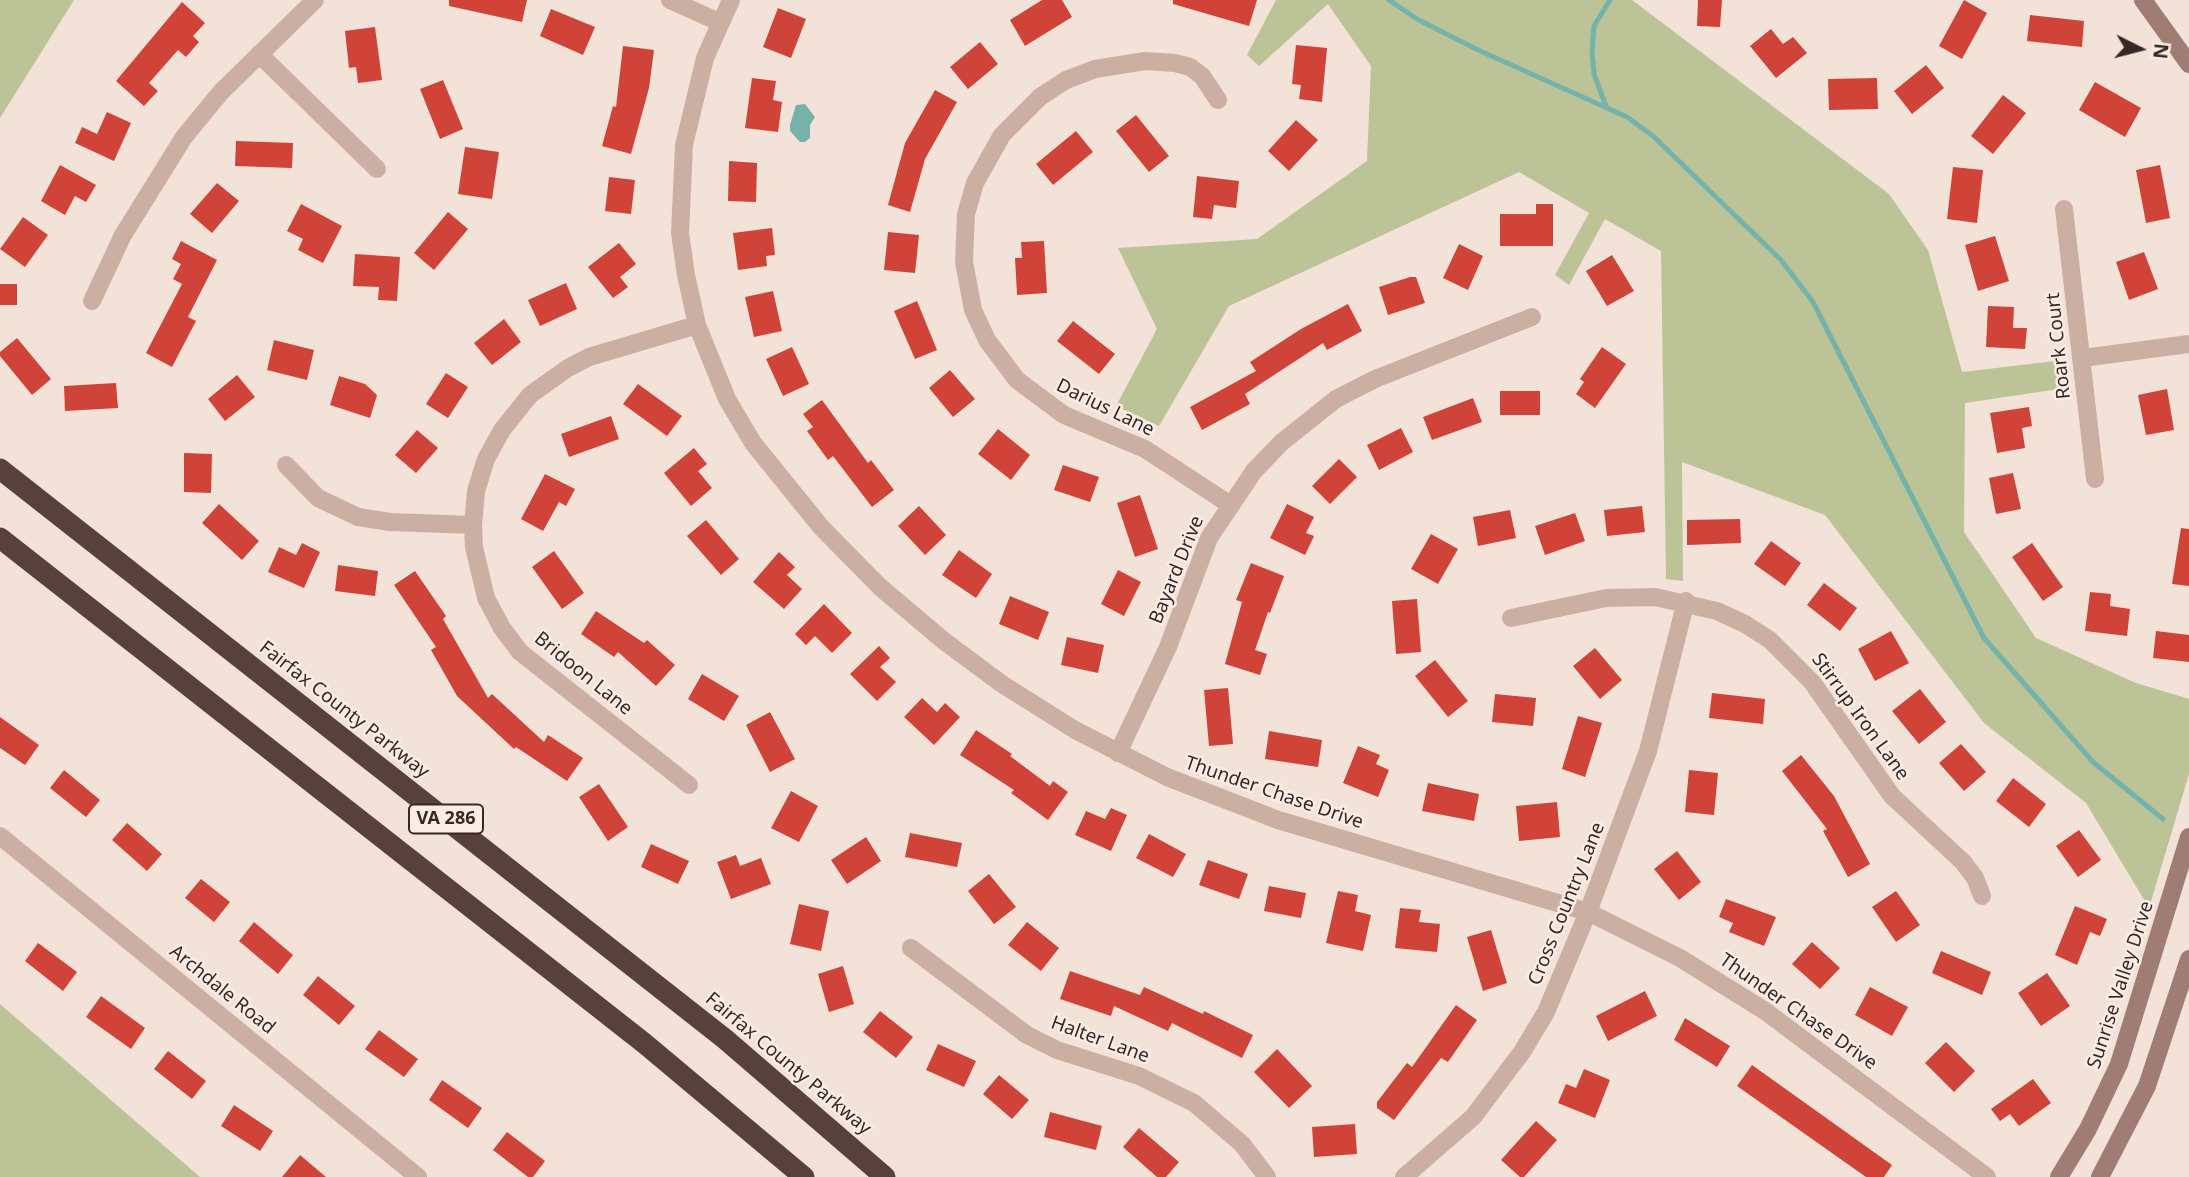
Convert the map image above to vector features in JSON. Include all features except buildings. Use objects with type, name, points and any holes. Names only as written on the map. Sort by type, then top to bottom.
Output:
[{"type":"highway","name":"Fairfax County Parkway","points":[[0,469],[715,1031],[885,1177]]},
{"type":"highway","name":"VA 286","points":[[0,538],[644,1043],[804,1177]]},
{"type":"main road","points":[[2143,0],[2189,64]]},
{"type":"main road","name":"Sunrise Valley Drive","points":[[2059,1177],[2088,1129],[2119,1065],[2189,837]]},
{"type":"main road","points":[[2100,1177],[2147,1086],[2189,959]]},
{"type":"street","points":[[92,301],[152,185],[184,137],[221,92],[315,0]]},
{"type":"street","points":[[670,0],[719,23]]},
{"type":"street","name":"Thunder Chase Drive","points":[[731,0],[719,23],[691,104],[680,188],[684,265],[697,325],[727,399],[752,443],[773,473],[880,587],[944,641],[1002,684],[1118,754],[1217,799],[1278,820],[1588,912],[1680,958],[1765,1011],[1987,1177]]},
{"type":"street","points":[[260,54],[377,169]]},
{"type":"street","name":"Darius Lane","points":[[1218,100],[1202,76],[1175,63],[1145,61],[1095,69],[1066,80],[1040,97],[1002,135],[975,183],[966,214],[964,262],[973,310],[987,340],[1017,380],[1064,415],[1145,449],[1229,504]]},
{"type":"street","name":"Roark Court","points":[[2064,209],[2095,479]]},
{"type":"street","name":"Bayard Drive","points":[[1118,754],[1168,647],[1209,538],[1229,504],[1282,442],[1336,400],[1375,379],[1532,317]]},
{"type":"street","name":"Bridoon Lane","points":[[689,785],[520,652],[498,621],[484,591],[474,547],[473,525],[476,491],[486,459],[502,430],[530,395],[568,368],[589,357],[697,325]]},
{"type":"street","points":[[2083,358],[2189,344]]},
{"type":"street","points":[[285,465],[318,498],[358,517],[390,522],[473,525]]},
{"type":"street","name":"Stirrup Iron Lane","points":[[1511,618],[1622,596],[1686,601],[1745,624],[1793,660],[1812,682],[1892,796],[1963,862],[1975,878],[1982,896]]},
{"type":"street","name":"Cross Country Lane","points":[[1404,1177],[1473,1117],[1516,1062],[1546,1012],[1588,912],[1648,751],[1686,601]]},
{"type":"street","name":"Archdale Road","points":[[0,836],[418,1177]]},
{"type":"street","name":"Halter Lane","points":[[911,948],[1027,1035],[1057,1050],[1139,1076],[1194,1103],[1242,1144],[1267,1177]]},
{"type":"green space","points":[[0,0],[74,0],[0,118]]},
{"type":"green space","points":[[1276,0],[1632,0],[1889,194],[1928,250],[1962,372],[2056,361],[2059,389],[1965,403],[1964,532],[2036,638],[2136,683],[2189,699],[2189,774],[2149,908],[2086,803],[1984,723],[1825,515],[1682,462],[1683,581],[1666,579],[1661,251],[1605,219],[1569,285],[1555,275],[1589,213],[1519,172],[1229,306],[1159,426],[1116,406],[1157,329],[1118,248],[1257,239],[1367,161],[1371,66],[1328,4],[1259,66],[1247,55]]},
{"type":"green space","points":[[0,1004],[200,1177],[0,1177]]},
{"type":"water","points":[[805,104],[815,117],[810,125],[810,138],[800,142],[790,131],[790,125],[796,105]]},
{"type":"waterway","points":[[1389,0],[1417,19],[1476,49],[1627,117],[1653,136],[1781,260],[1813,302],[1984,638],[2093,762],[2163,819]]},
{"type":"waterway","points":[[1606,106],[1594,74],[1592,51],[1594,26],[1610,0]]}]
